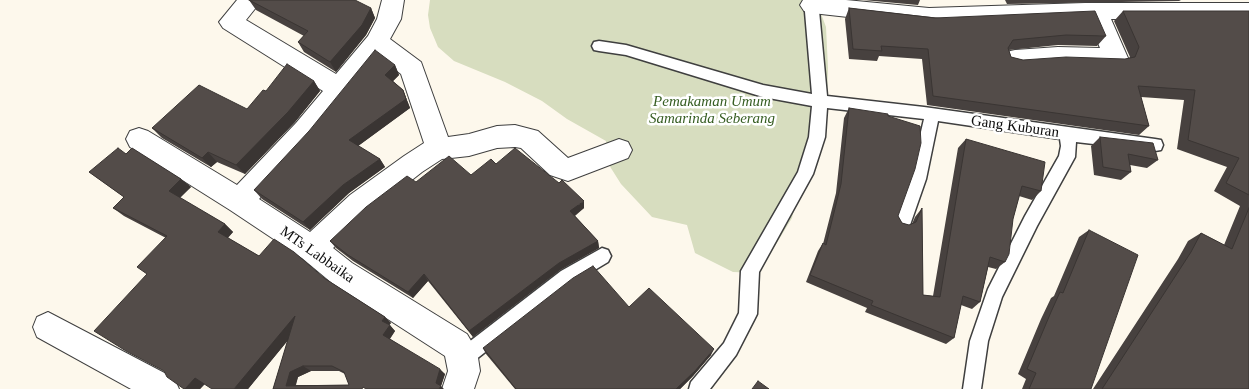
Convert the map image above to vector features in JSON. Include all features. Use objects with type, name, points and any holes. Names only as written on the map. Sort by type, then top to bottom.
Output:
[{"type":"street","points":[[251,0],[231,22],[340,89]]},
{"type":"street","points":[[240,201],[305,131],[378,42],[388,19],[393,0]]},
{"type":"street","points":[[811,2],[929,17],[1086,7],[1249,10]]},
{"type":"street","points":[[1016,59],[1058,56],[1116,58],[1086,7]]},
{"type":"street","points":[[378,42],[412,69],[438,145],[437,149]]},
{"type":"street","points":[[312,249],[360,204],[413,164],[437,149],[469,145],[497,137],[516,136],[529,139],[559,167],[568,170],[619,150]]},
{"type":"street","name":"MTs Labbaika","points":[[139,139],[240,201],[312,249],[342,274],[456,345],[461,351],[463,358]]},
{"type":"street","points":[[48,327],[163,389]]},
{"type":"street","points":[[458,389],[464,370],[463,358]]},
{"type":"lane","points":[[698,389],[730,349],[748,314],[750,271],[806,174],[817,138],[820,101],[811,2]]},
{"type":"lane","name":"Gang Kuburan","points":[[599,46],[626,50],[763,91],[820,101],[1066,134],[1069,146],[1067,157],[1031,221],[994,295],[979,341],[972,389]]},
{"type":"lane","points":[[902,225],[918,179],[932,115]]},
{"type":"lane","points":[[1066,134],[1155,145]]},
{"type":"lane","points":[[463,358],[567,277],[602,256]]},
{"type":"green space","name":"Pemakaman Umum Samarinda Seberang","points":[[430,0],[816,0],[826,27],[827,100],[792,218],[764,264],[756,273],[733,272],[695,253],[687,225],[652,217],[621,184],[609,165],[606,141],[567,119],[542,101],[505,82],[454,61],[438,47],[430,28],[428,15]]},
{"type":"building","points":[[249,0],[355,0],[371,8],[362,25],[330,62],[298,42],[308,31]]},
{"type":"building","points":[[849,8],[935,18],[1095,11],[1106,36],[1066,35],[1013,40],[1008,48],[1011,57],[1023,60],[1066,57],[1125,59],[1135,57],[1139,47],[1123,11],[1249,11],[1249,195],[1226,183],[1239,158],[1188,140],[1195,90],[1138,86],[1149,126],[933,96],[928,49],[881,46],[882,51],[853,49]]},
{"type":"building","points":[[375,50],[395,65],[385,75],[403,90],[406,99],[349,140],[380,159],[343,185],[303,222],[254,190],[309,131]]},
{"type":"building","points":[[287,64],[314,81],[288,112],[236,165],[208,152],[202,158],[152,128],[199,85],[247,109],[263,90],[266,91]]},
{"type":"building","points":[[849,108],[888,114],[888,116],[920,126],[921,143],[915,169],[898,216],[902,223],[909,225],[916,222],[922,208],[923,295],[940,297],[966,139],[1045,162],[1041,191],[1022,186],[1013,219],[1009,254],[1005,262],[990,257],[980,302],[963,296],[954,338],[871,305],[873,301],[810,275],[823,243],[826,245],[841,184]]},
{"type":"building","points":[[1100,137],[1153,143],[1158,160],[1128,154],[1131,172],[1103,167]]},
{"type":"building","points":[[118,148],[126,154],[132,148],[181,179],[169,191],[225,224],[218,232],[259,256],[274,239],[294,252],[324,278],[385,317],[382,321],[390,325],[383,335],[440,369],[436,383],[441,386],[439,389],[366,389],[363,387],[362,389],[273,389],[295,316],[234,389],[212,389],[195,378],[184,389],[167,377],[164,371],[94,331],[147,274],[137,267],[167,236],[113,208],[124,197],[89,172]],"holes":[[[303,366],[332,366],[344,372],[349,385],[286,386],[290,372]]]},
{"type":"building","points":[[515,148],[559,183],[562,180],[584,201],[570,211],[598,241],[559,263],[469,331],[424,274],[408,292],[348,255],[330,241],[366,207],[407,176],[416,182],[449,156],[471,175],[491,159],[496,164]]},
{"type":"building","points":[[1249,208],[1249,389],[1102,389],[1191,252],[1201,233],[1232,249]]},
{"type":"building","points":[[1089,230],[1138,255],[1091,389],[1029,389],[1036,373],[1027,369],[1060,292],[1063,293]]},
{"type":"building","points":[[593,266],[629,307],[649,288],[714,349],[676,389],[516,389],[483,348],[573,278]]},
{"type":"building","points":[[758,381],[769,389],[752,389]]}]
